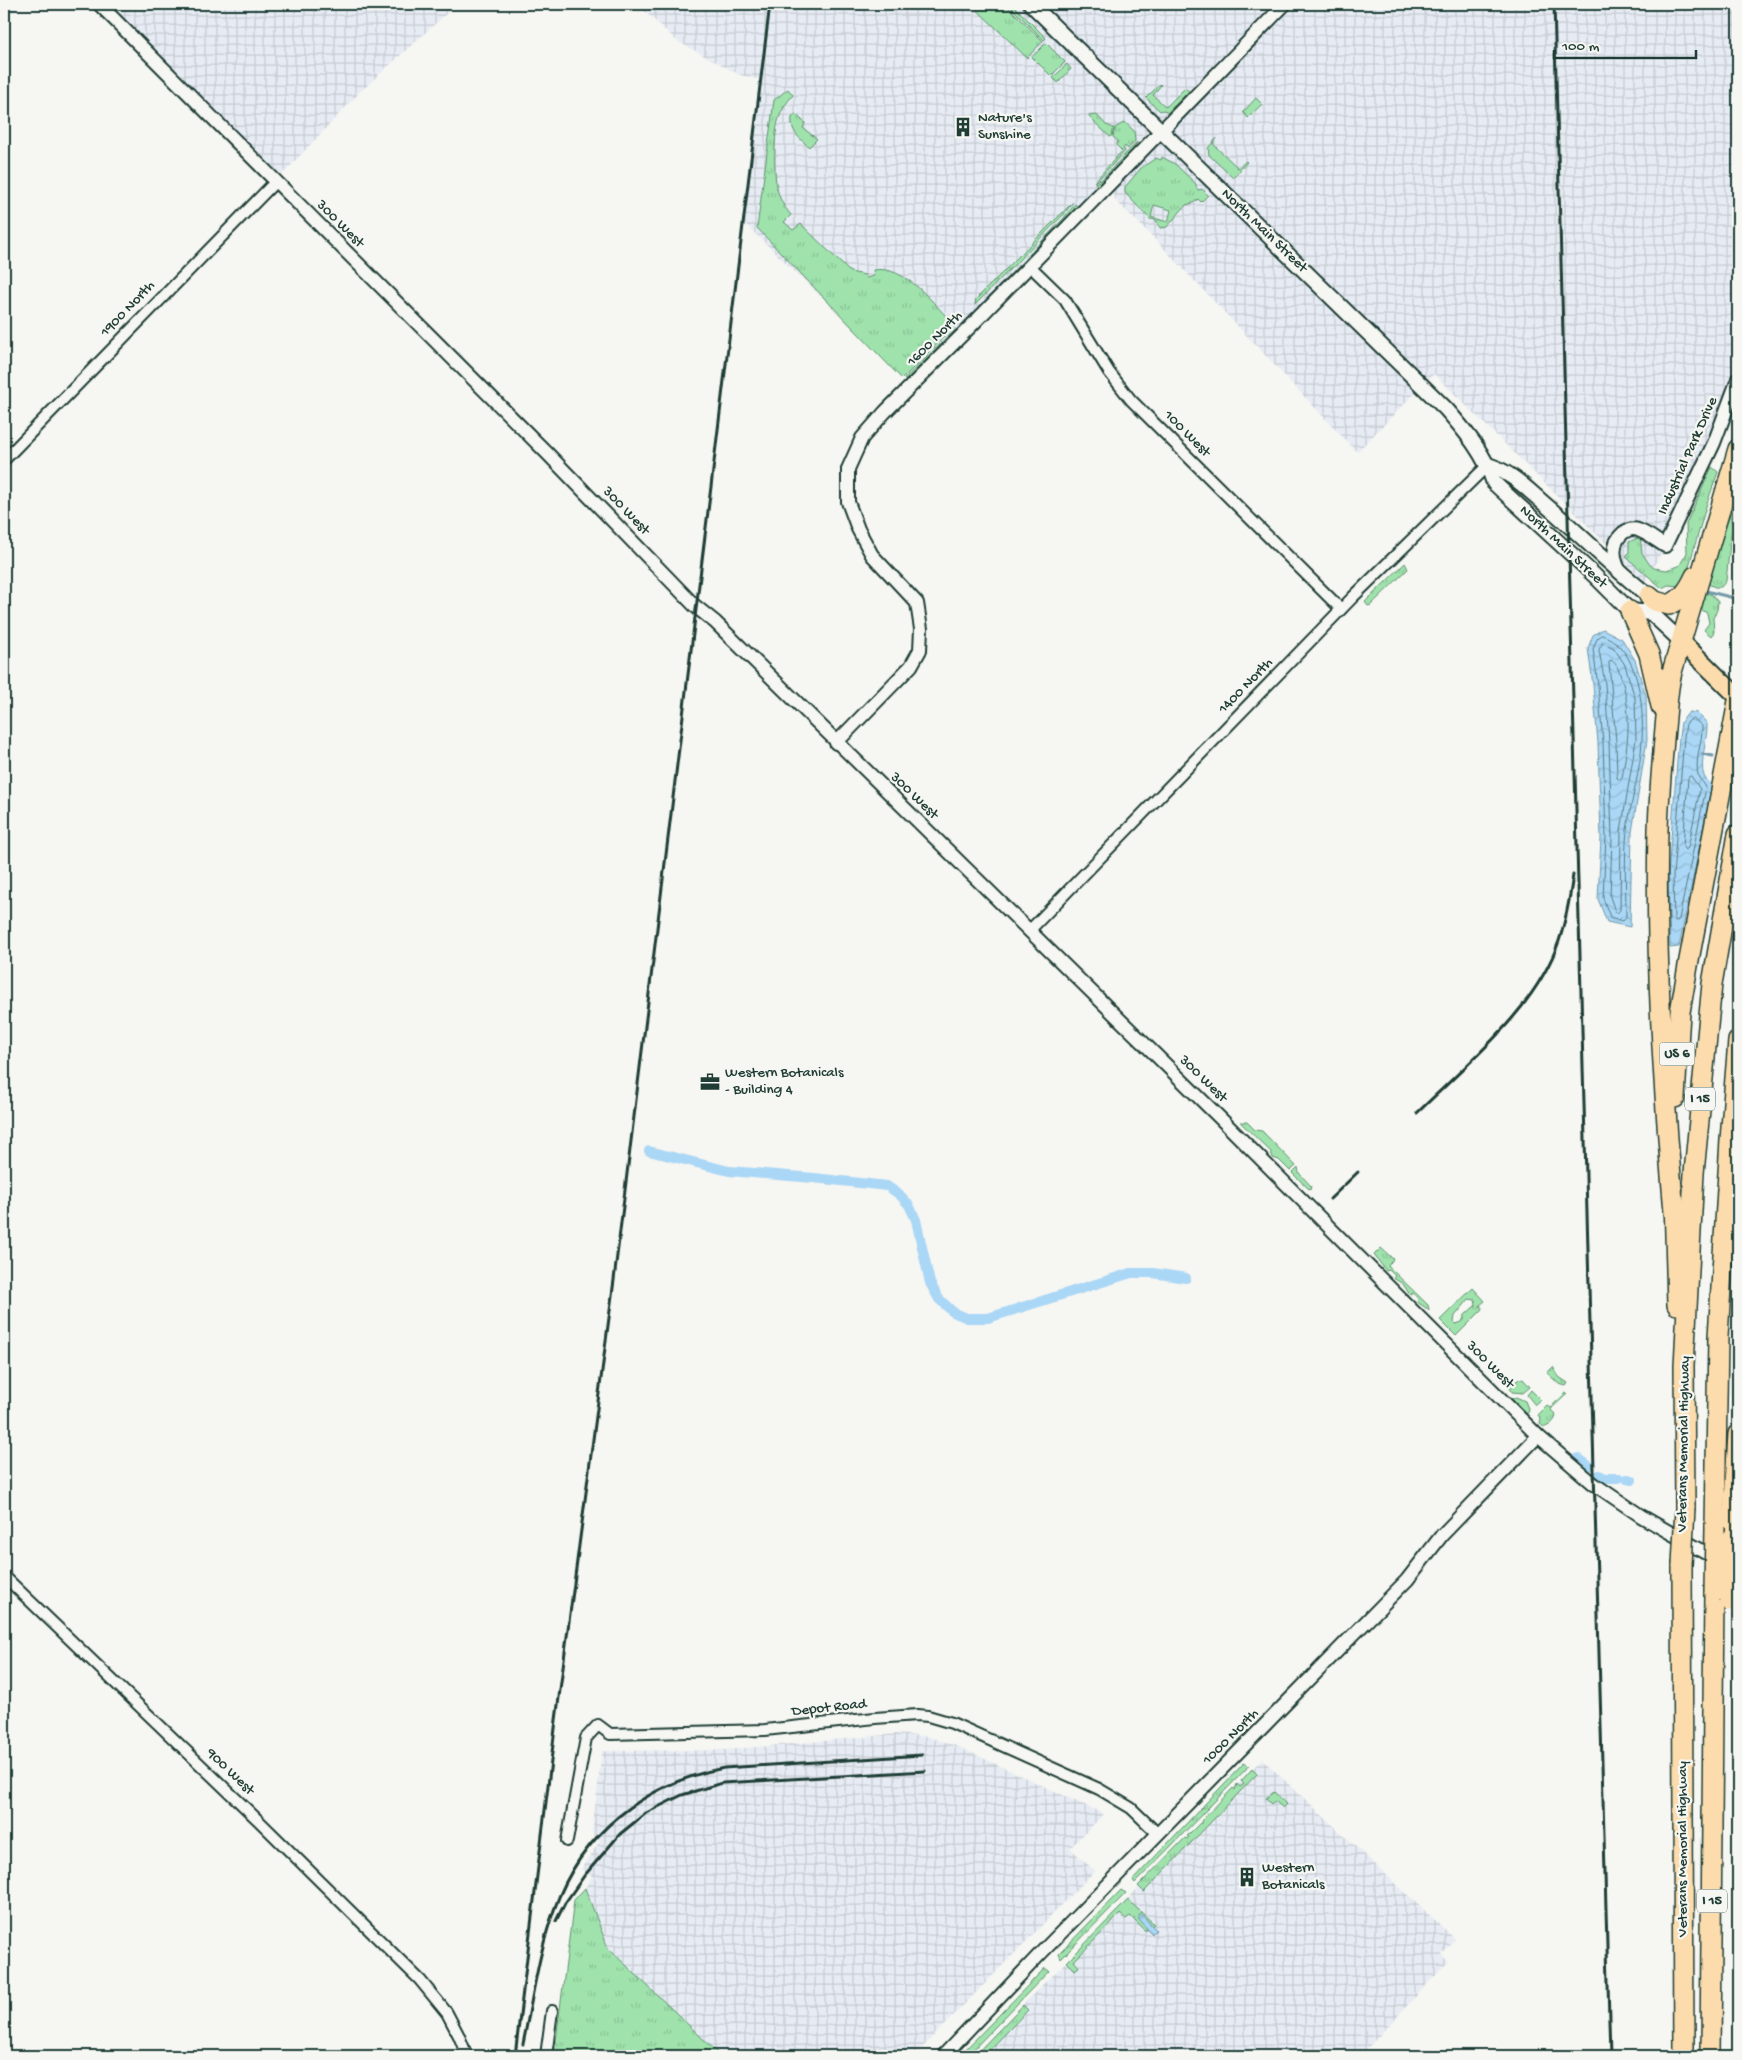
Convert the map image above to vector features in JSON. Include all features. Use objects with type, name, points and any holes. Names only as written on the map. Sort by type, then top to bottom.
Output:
[{"type":"highway","points":[[1674,1212],[1662,1076],[1657,911],[1659,806],[1665,730],[1669,685],[1738,449]]},
{"type":"highway","points":[[1650,605],[1655,602],[1669,604],[1682,596],[1690,588],[1710,543]]},
{"type":"highway","points":[[1630,611],[1649,654],[1660,693],[1665,730]]},
{"type":"highway","name":"US 6","points":[[1684,1366],[1675,1286],[1674,1212],[1675,1082],[1680,1012],[1738,699]]},
{"type":"highway","name":"Veterans Memorial Highway","points":[[1684,2056],[1682,1565],[1684,1366],[1694,1173],[1701,1083],[1712,984],[1738,834]]},
{"type":"highway","name":"Veterans Memorial Highway","points":[[1710,2056],[1714,1745],[1721,1596],[1715,1526],[1718,1337],[1730,1130],[1738,1042]]},
{"type":"highway","points":[[1721,1596],[1732,1538],[1738,1434]]},
{"type":"main road","name":"North Main Street","points":[[1031,4],[1446,409],[1476,446],[1488,465],[1494,483],[1594,575],[1630,611]]},
{"type":"main road","name":"North Main Street","points":[[1488,465],[1505,470],[1621,573],[1682,642],[1738,699]]},
{"type":"main road","points":[[1630,611],[1650,605]]},
{"type":"street","name":"300 West","points":[[99,4],[568,474],[695,606],[715,622],[1226,1125],[1538,1436],[1585,1478],[1628,1507],[1738,1570]]},
{"type":"street","name":"1600 North","points":[[836,743],[911,666],[920,650],[921,629],[917,603],[872,555],[858,530],[848,502],[848,469],[854,452],[862,438],[885,412],[1285,4]]},
{"type":"street","name":"1900 North","points":[[4,460],[276,181]]},
{"type":"street","name":"100 West","points":[[1030,266],[1065,300],[1109,372],[1131,400],[1341,609]]},
{"type":"street","name":"Industrial Park Drive","points":[[1621,573],[1614,557],[1614,549],[1617,540],[1624,532],[1632,529],[1638,530],[1665,546],[1714,443],[1738,379]]},
{"type":"street","name":"1400 North","points":[[1029,932],[1341,609],[1488,465]]},
{"type":"street","name":"1000 North","points":[[943,2056],[1400,1587],[1442,1535],[1538,1436]]},
{"type":"street","name":"900 West","points":[[4,1576],[258,1820],[432,1993],[447,2013],[467,2056]]},
{"type":"street","name":"Depot Road","points":[[567,1841],[586,1738],[598,1725],[610,1734],[765,1730],[917,1715],[952,1723],[1099,1789],[1131,1808],[1158,1834]]},
{"type":"street","points":[[546,2056],[552,2011]]},
{"type":"shaded area","points":[[4,4],[22,4],[4,19]]},
{"type":"shaded area","points":[[99,4],[457,4],[361,91],[276,181]]},
{"type":"shaded area","points":[[637,4],[1738,4],[1738,361],[1665,546],[1645,582],[1434,374],[1357,452],[1151,235],[1117,202],[1105,181],[910,381],[743,222],[761,80],[740,75],[677,41]]},
{"type":"shaded area","points":[[896,1734],[929,1737],[959,1747],[1104,1814],[1070,1848],[1095,1871],[914,2056],[721,2056],[608,1948],[585,1888],[592,1876],[581,1869],[600,1841],[592,1833],[602,1751],[726,1750]]},
{"type":"shaded area","points":[[1262,1759],[1455,1939],[1442,1955],[1448,1962],[1360,2056],[973,2056],[1067,1962]]},
{"type":"green space","points":[[971,4],[1005,4],[1043,41],[1027,58]]},
{"type":"green space","points":[[1008,4],[1012,4],[1046,38],[1044,40]]},
{"type":"green space","points":[[1046,43],[1065,62],[1051,76],[1032,57]]},
{"type":"green space","points":[[1067,64],[1071,69],[1058,83],[1053,78]]},
{"type":"green space","points":[[1160,84],[1153,95],[1166,107],[1185,88],[1189,91],[1167,113],[1164,110],[1160,111],[1146,98]]},
{"type":"green space","points":[[788,89],[793,95],[779,118],[775,155],[776,185],[783,204],[791,215],[784,222],[793,230],[801,224],[850,272],[865,275],[866,278],[874,276],[873,270],[885,270],[896,273],[908,280],[929,297],[955,326],[902,379],[757,228],[774,100]]},
{"type":"green space","points":[[1256,98],[1262,104],[1248,118],[1243,112]]},
{"type":"green space","points":[[796,114],[805,123],[803,128],[817,139],[809,147],[792,126],[792,117]]},
{"type":"green space","points":[[1097,115],[1106,125],[1114,128],[1112,136],[1110,137],[1088,116]]},
{"type":"green space","points":[[1125,122],[1134,131],[1135,141],[1128,149],[1125,146],[1123,149],[1125,151],[1094,182],[1122,151],[1116,145],[1118,141],[1113,137],[1115,128]]},
{"type":"green space","points":[[1217,138],[1213,144],[1238,168],[1247,162],[1233,178],[1209,155],[1208,148]]},
{"type":"green space","points":[[1137,142],[1132,151],[1098,186],[1095,183],[1101,180]]},
{"type":"green space","points":[[1162,157],[1175,164],[1196,184],[1198,190],[1202,189],[1208,195],[1201,202],[1198,199],[1186,205],[1167,227],[1160,228],[1156,220],[1150,219],[1125,193],[1125,187],[1141,168],[1156,158],[1161,160]],"holes":[[[1154,205],[1171,210],[1168,222],[1151,217]]]},
{"type":"green space","points":[[1073,202],[1064,214],[975,305],[976,299]]},
{"type":"green space","points":[[1075,204],[1078,207],[977,309],[1064,218]]},
{"type":"green space","points":[[957,330],[956,332],[906,381],[904,379]]},
{"type":"green space","points":[[1712,467],[1718,472],[1685,580],[1681,586],[1668,585],[1662,588],[1626,557],[1629,552],[1629,542],[1640,537],[1642,553],[1654,568],[1666,570],[1679,566],[1687,553],[1686,524]]},
{"type":"green space","points":[[1736,488],[1738,492],[1738,518],[1731,534],[1726,581],[1721,587],[1715,587],[1708,584]]},
{"type":"green space","points":[[1405,563],[1408,569],[1368,606],[1365,602]]},
{"type":"green space","points":[[1705,592],[1712,595],[1718,602],[1713,618],[1714,632],[1711,636],[1704,630],[1709,623],[1707,613],[1700,609]]},
{"type":"green space","points":[[1240,1122],[1247,1122],[1255,1130],[1262,1131],[1296,1166],[1290,1171],[1279,1160],[1273,1158],[1271,1152]]},
{"type":"green space","points":[[1298,1167],[1299,1173],[1311,1186],[1310,1190],[1292,1173]]},
{"type":"green space","points":[[1381,1248],[1393,1259],[1388,1266],[1428,1305],[1429,1310],[1417,1302],[1418,1299],[1413,1293],[1410,1295],[1403,1284],[1393,1278],[1395,1276],[1389,1270],[1386,1271],[1374,1255]]},
{"type":"green space","points":[[1473,1288],[1485,1301],[1480,1305],[1483,1309],[1456,1336],[1440,1320]],"holes":[[[1469,1299],[1475,1300],[1476,1305],[1465,1315],[1462,1322],[1456,1324],[1454,1322],[1455,1316]]]},
{"type":"green space","points":[[1553,1367],[1559,1377],[1568,1383],[1566,1386],[1559,1384],[1547,1373]]},
{"type":"green space","points":[[1519,1379],[1523,1379],[1530,1387],[1523,1393],[1512,1392],[1510,1387]]},
{"type":"green space","points":[[1531,1390],[1541,1400],[1535,1405],[1527,1395]]},
{"type":"green space","points":[[1565,1393],[1567,1394],[1551,1410],[1556,1415],[1555,1419],[1550,1425],[1544,1427],[1540,1424],[1541,1419],[1538,1415],[1547,1406],[1550,1408]]},
{"type":"green space","points":[[1516,1397],[1525,1401],[1529,1411],[1527,1414],[1512,1399]]},
{"type":"green space","points":[[1244,1763],[1249,1766],[1135,1883],[1133,1880],[1202,1807],[1204,1808],[1203,1806]]},
{"type":"green space","points":[[1252,1769],[1257,1774],[1144,1892],[1138,1886],[1185,1838],[1189,1837],[1187,1836],[1202,1823],[1201,1821],[1233,1788],[1235,1790],[1237,1784],[1240,1787],[1244,1784],[1241,1781]]},
{"type":"green space","points":[[1274,1792],[1287,1804],[1283,1808],[1275,1801],[1271,1804],[1266,1798]]},
{"type":"green space","points":[[585,1888],[608,1948],[721,2056],[554,2056],[574,1900]]},
{"type":"green space","points":[[1121,1890],[1126,1893],[1061,1959],[1059,1954]]},
{"type":"green space","points":[[1128,1900],[1154,1924],[1152,1926],[1142,1915],[1142,1922],[1148,1930],[1144,1930],[1130,1916],[1126,1919],[1120,1914],[1074,1961],[1079,1967],[1075,1970],[1067,1962]]},
{"type":"green space","points":[[1045,1968],[1049,1971],[967,2056],[959,2056]]},
{"type":"green space","points":[[1023,2005],[1028,2010],[984,2056],[976,2056],[975,2055]]},
{"type":"water","points":[[1603,629],[1622,639],[1635,660],[1646,696],[1647,740],[1632,832],[1630,927],[1607,922],[1598,899],[1601,838],[1598,743],[1588,648],[1593,635]]},
{"type":"water","points":[[1689,712],[1697,713],[1707,723],[1703,771],[1705,777],[1712,785],[1679,947],[1670,948],[1668,876],[1679,737],[1681,722]]},
{"type":"water","points":[[1139,1915],[1142,1915],[1156,1930],[1152,1934],[1139,1920]]},
{"type":"waterway","points":[[1706,591],[1738,599]]},
{"type":"waterway","points":[[1702,754],[1713,756]]},
{"type":"waterway","points":[[649,1151],[729,1171],[887,1186],[900,1195],[909,1205],[916,1220],[930,1283],[939,1299],[953,1312],[967,1318],[988,1318],[1131,1273],[1153,1273],[1186,1278]]},
{"type":"waterway","points":[[1578,1458],[1589,1466]]},
{"type":"waterway","points":[[1599,1475],[1605,1478],[1619,1478]]},
{"type":"waterway","points":[[1627,1479],[1632,1480]]},
{"type":"railway","points":[[515,2056],[556,1720],[614,1280],[770,4]]},
{"type":"railway","points":[[1554,4],[1610,2056]]},
{"type":"railway","points":[[1417,1113],[1498,1034],[1534,990],[1548,966],[1559,941],[1564,925],[1573,875]]},
{"type":"railway","points":[[1330,1199],[1358,1172]]},
{"type":"railway","points":[[523,2044],[540,1959],[554,1910],[566,1882],[581,1857],[599,1835],[643,1799],[695,1775],[724,1768],[922,1755]]},
{"type":"railway","points":[[556,1921],[565,1903],[584,1876],[620,1834],[646,1813],[682,1795],[722,1783],[925,1771]]},
{"type":"place","name":"Nature's Sunshine","points":[[963,127]]},
{"type":"place","name":"Western Botanicals - Building 4","points":[[710,1082]]},
{"type":"place","name":"Western Botanicals","points":[[1247,1877]]}]
